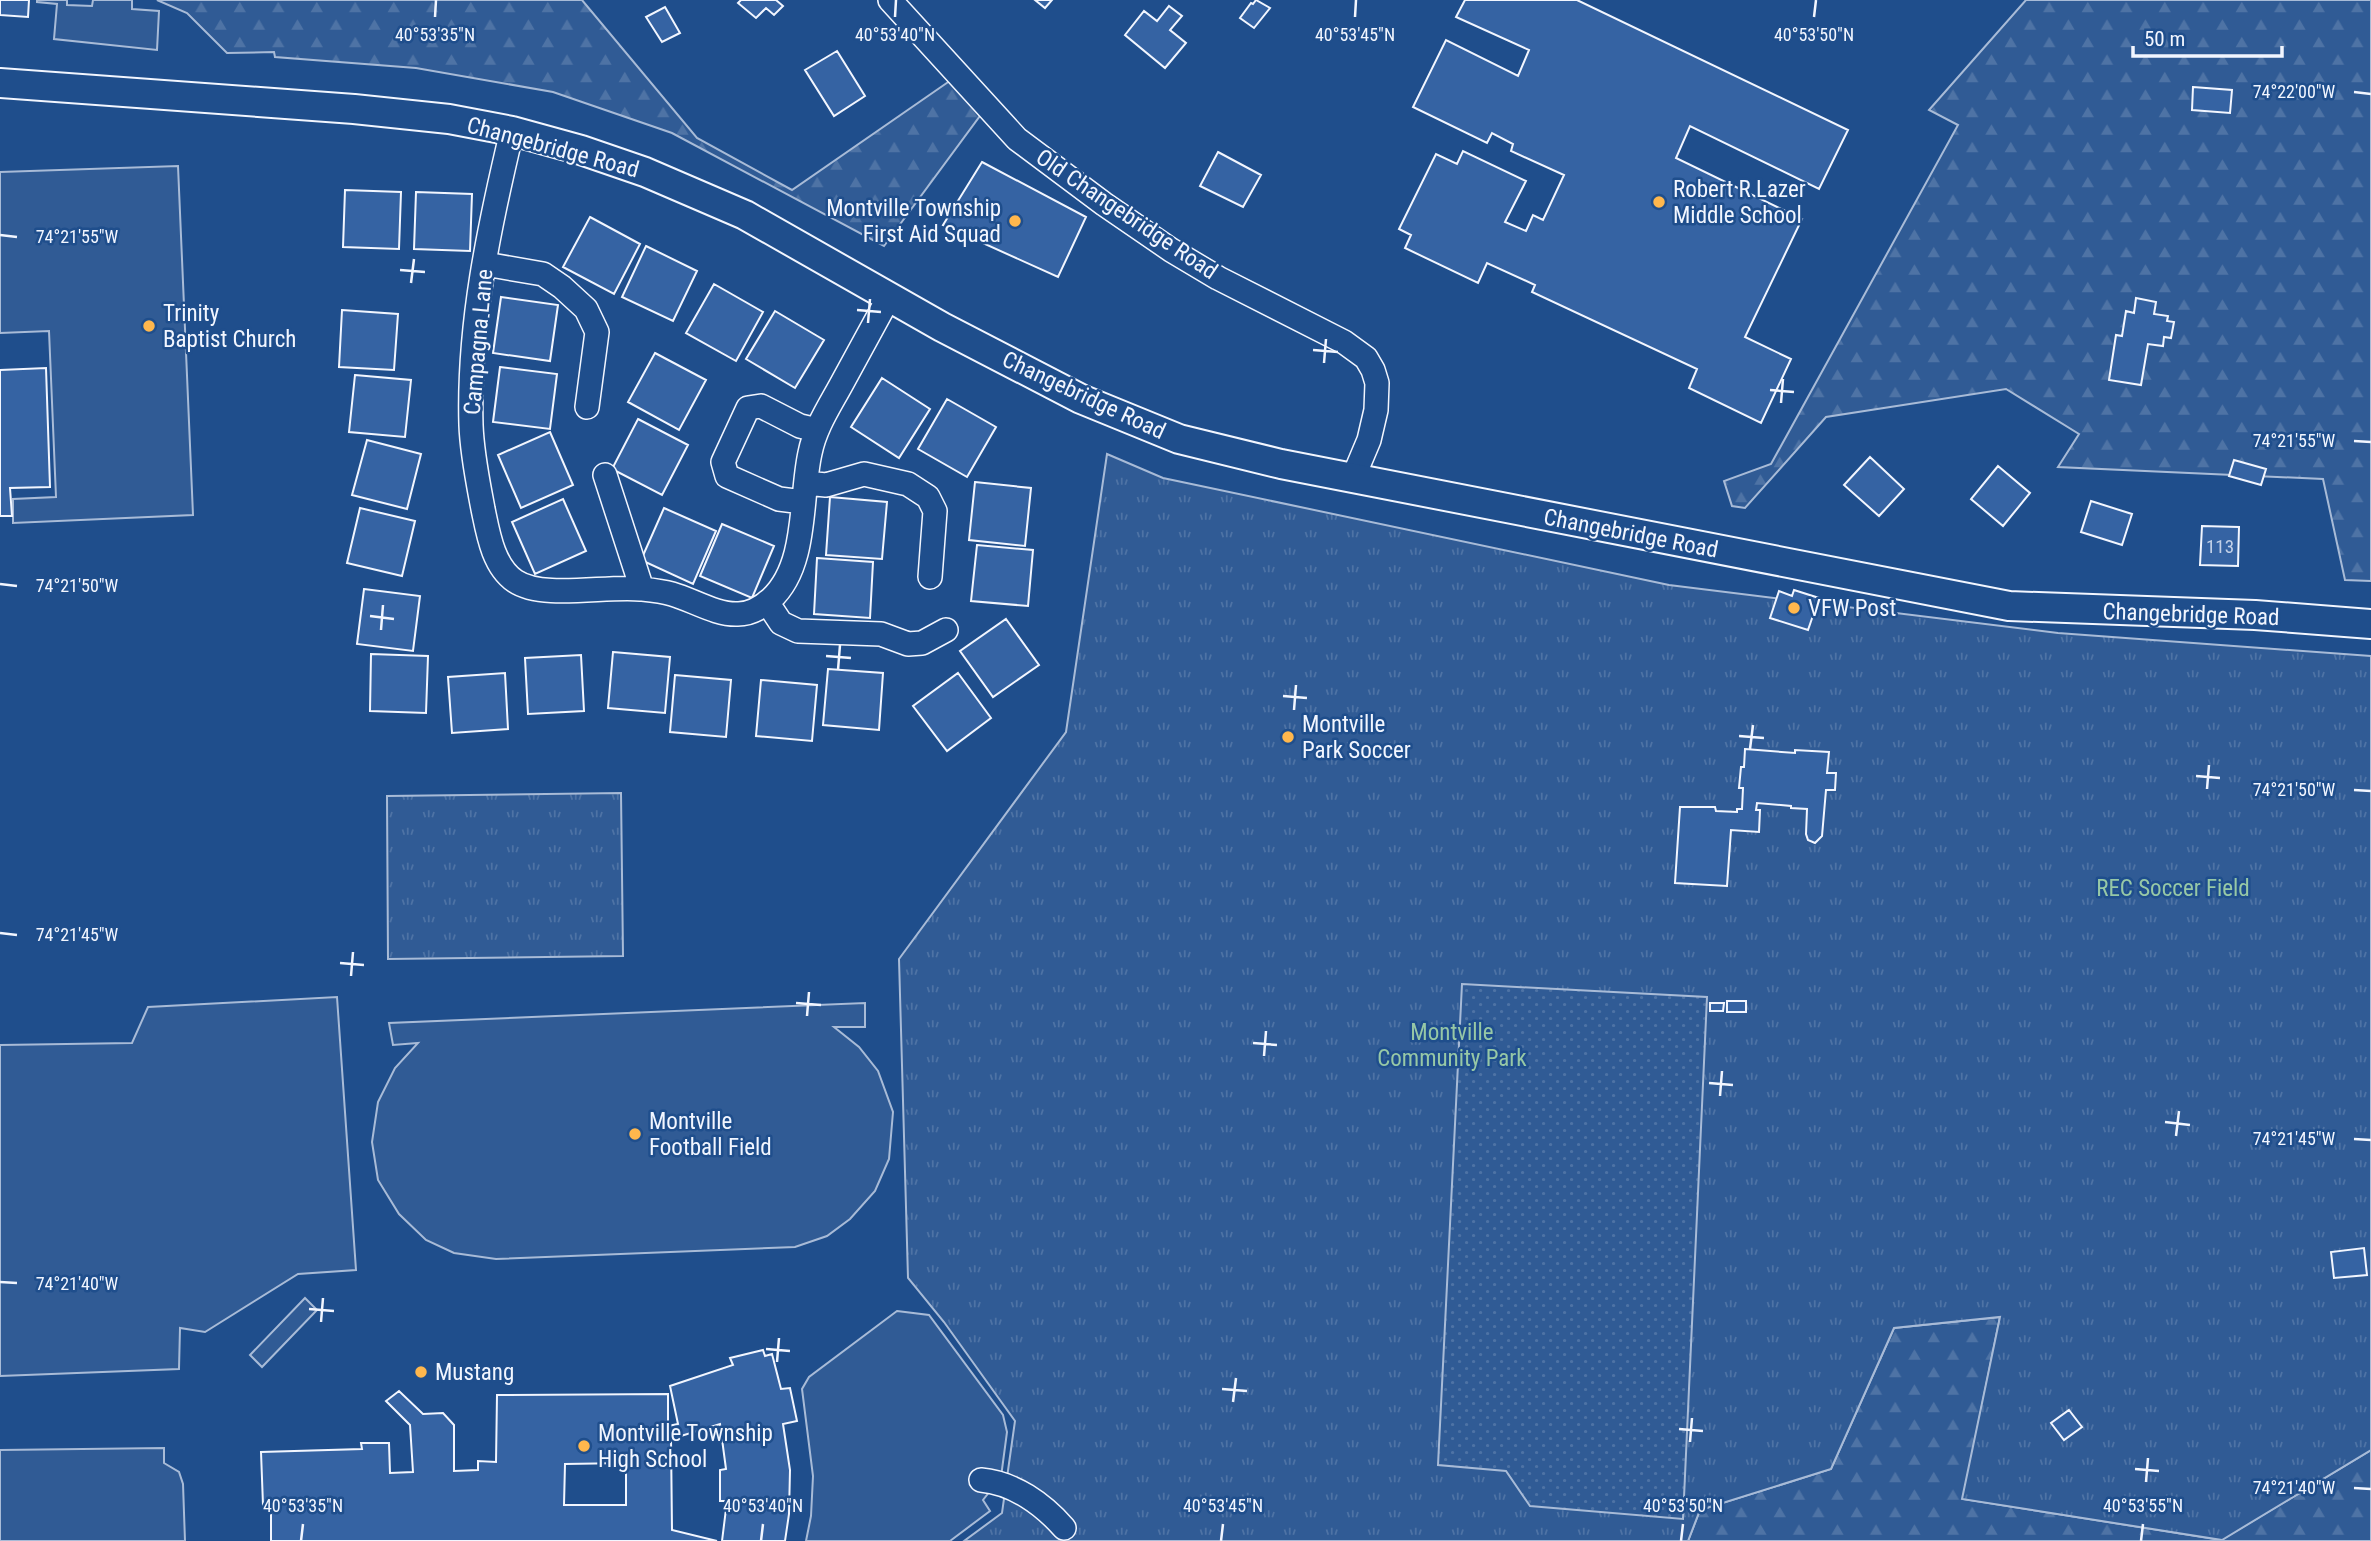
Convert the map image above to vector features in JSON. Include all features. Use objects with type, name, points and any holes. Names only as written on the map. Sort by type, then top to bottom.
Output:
[{"type":"main road","name":"Changebridge Road","points":[[0,83],[354,109],[449,119],[512,131],[581,150],[696,192],[745,215],[889,297],[1081,399],[1180,439],[1281,464],[2009,606],[2255,615],[2371,624]]},
{"type":"street","name":"Old Changebridge Road","points":[[890,0],[986,107],[1027,146],[1104,204],[1171,250],[1218,278],[1344,341],[1366,358],[1377,383],[1376,410],[1369,440],[1353,478]]},
{"type":"street","name":"Campagna Lane","points":[[512,131],[492,216],[475,335],[471,427],[488,534],[498,561],[515,581],[528,586],[569,590],[642,589],[673,594],[736,615],[750,612],[767,602]]},
{"type":"street","points":[[485,264],[542,274],[562,287],[586,309],[597,332],[587,407]]},
{"type":"street","points":[[889,297],[817,430],[810,452],[793,563],[781,587],[767,602],[781,623],[798,631],[881,634],[908,644],[922,643],[946,629]]},
{"type":"street","points":[[817,430],[800,426],[761,406],[748,408],[723,462],[727,475],[779,499],[864,474],[908,484],[928,497],[935,511],[930,577]]},
{"type":"street","points":[[606,475],[642,589]]},
{"type":"street","points":[[981,1480],[998,1482],[1021,1493],[1051,1513],[1064,1528]]},
{"type":"shaded area","points":[[37,0],[67,0],[67,5],[92,6],[93,0],[132,0],[132,9],[159,11],[157,50],[54,39],[57,4]]},
{"type":"shaded area","points":[[178,166],[193,515],[13,523],[13,499],[56,497],[49,331],[0,333],[0,172]]},
{"type":"shaded area","points":[[337,997],[356,1270],[298,1274],[205,1332],[180,1328],[179,1369],[0,1376],[0,1045],[132,1043],[148,1007]]},
{"type":"shaded area","points":[[865,1003],[865,1027],[834,1027],[859,1047],[878,1071],[893,1112],[889,1159],[875,1191],[850,1219],[827,1236],[795,1247],[496,1259],[454,1253],[426,1240],[399,1214],[378,1180],[372,1142],[378,1102],[395,1068],[418,1043],[393,1045],[389,1023]]},
{"type":"shaded area","points":[[305,1298],[317,1310],[262,1367],[250,1355]]},
{"type":"shaded area","points":[[897,1311],[929,1315],[1003,1415],[1007,1432],[1001,1477],[983,1500],[990,1511],[950,1541],[806,1541],[811,1516],[813,1476],[802,1389],[809,1377]]},
{"type":"shaded area","points":[[164,1448],[164,1463],[179,1472],[183,1484],[185,1541],[0,1541],[0,1450]]},
{"type":"green space","points":[[157,0],[582,0],[697,138],[792,190],[954,78],[985,109],[884,246],[672,133],[553,92],[416,68],[275,57],[274,52],[227,53],[187,13]]},
{"type":"green space","points":[[2026,0],[2371,0],[2371,581],[2345,580],[2323,479],[2058,467],[2079,434],[2006,389],[1826,417],[1745,508],[1732,506],[1724,481],[1771,464],[1958,125],[1929,110]]},
{"type":"green space","name":"Montville Community Park","points":[[1107,454],[1163,478],[1669,585],[2058,633],[2371,656],[2371,1450],[2222,1540],[1962,1499],[2000,1317],[1894,1328],[1831,1469],[1700,1510],[1688,1541],[964,1541],[1002,1513],[1015,1421],[944,1322],[908,1278],[899,959],[1066,732]]},
{"type":"green space","points":[[621,793],[623,956],[388,959],[387,796]]},
{"type":"green space","points":[[1462,984],[1707,997],[1683,1519],[1530,1506],[1506,1471],[1438,1465]]},
{"type":"green space","points":[[2000,1317],[1963,1499],[2221,1540],[2371,1450],[2371,1541],[1688,1541],[1700,1510],[1831,1469],[1894,1328]]},
{"type":"building","points":[[0,0],[29,0],[28,17],[0,15]]},
{"type":"building","points":[[741,0],[776,0],[783,6],[774,15],[766,8],[756,18],[738,3]]},
{"type":"building","points":[[1035,0],[1052,0],[1045,8]]},
{"type":"building","points":[[1256,0],[1270,8],[1254,28],[1240,18]]},
{"type":"building","name":"Robert R Lazer Middle School","points":[[1465,0],[1577,0],[1848,130],[1819,189],[1690,126],[1676,158],[1802,219],[1745,337],[1791,359],[1761,423],[1689,388],[1697,369],[1532,292],[1535,285],[1487,263],[1478,283],[1405,248],[1411,235],[1399,229],[1436,154],[1457,164],[1463,151],[1526,181],[1505,222],[1526,231],[1533,215],[1543,220],[1564,175],[1511,151],[1513,144],[1492,133],[1487,143],[1413,107],[1446,40],[1518,76],[1529,50],[1456,17]]},
{"type":"building","points":[[1169,6],[1182,16],[1170,30],[1186,43],[1165,68],[1125,35],[1144,11],[1157,21]]},
{"type":"building","points":[[665,7],[680,33],[662,42],[646,17]]},
{"type":"building","points":[[837,51],[865,96],[834,116],[805,70]]},
{"type":"building","points":[[2193,87],[2232,90],[2230,113],[2192,110]]},
{"type":"building","points":[[1218,152],[1261,175],[1243,207],[1200,186]]},
{"type":"building","name":"Montville Township First Aid Squad","points":[[982,162],[1086,217],[1058,277],[943,225]]},
{"type":"building","points":[[345,190],[401,192],[399,249],[343,247]]},
{"type":"building","points":[[416,192],[472,194],[470,251],[414,249]]},
{"type":"building","points":[[590,217],[640,244],[614,294],[563,267]]},
{"type":"building","points":[[646,246],[697,271],[673,321],[622,297]]},
{"type":"building","points":[[714,284],[763,312],[736,361],[686,333]]},
{"type":"building","points":[[501,297],[558,305],[550,361],[493,353]]},
{"type":"building","points":[[2136,298],[2156,302],[2154,314],[2168,316],[2167,321],[2174,322],[2171,338],[2164,337],[2163,346],[2148,344],[2141,385],[2109,380],[2116,335],[2122,336],[2126,311],[2134,313]]},
{"type":"building","points":[[342,310],[398,314],[394,370],[339,367]]},
{"type":"building","points":[[775,311],[824,340],[795,388],[746,359]]},
{"type":"building","points":[[655,353],[706,380],[679,430],[628,402]]},
{"type":"building","points":[[500,367],[557,374],[550,429],[493,422]]},
{"type":"building","points":[[46,368],[50,487],[10,488],[12,516],[0,516],[0,370]]},
{"type":"building","points":[[355,375],[411,380],[405,437],[349,432]]},
{"type":"building","points":[[882,378],[930,409],[899,458],[851,427]]},
{"type":"building","points":[[947,399],[996,427],[967,477],[918,449]]},
{"type":"building","points":[[638,419],[688,445],[662,495],[612,469]]},
{"type":"building","points":[[550,432],[573,485],[521,508],[498,455]]},
{"type":"building","points":[[367,440],[421,454],[407,509],[352,495]]},
{"type":"building","points":[[1870,457],[1904,489],[1879,516],[1844,485]]},
{"type":"building","points":[[2234,460],[2266,469],[2261,485],[2229,476]]},
{"type":"building","points":[[1998,466],[2030,493],[2003,526],[1971,499]]},
{"type":"building","points":[[975,482],[1031,488],[1025,546],[969,540]]},
{"type":"building","points":[[830,497],[887,502],[882,559],[826,555]]},
{"type":"building","points":[[563,499],[586,551],[535,574],[512,522]]},
{"type":"building","points":[[2091,501],[2132,514],[2122,545],[2081,532]]},
{"type":"building","points":[[360,508],[415,521],[402,576],[347,563]]},
{"type":"building","points":[[664,508],[716,531],[693,584],[641,560]]},
{"type":"building","points":[[722,524],[774,546],[752,598],[700,576]]},
{"type":"building","points":[[2202,526],[2239,527],[2238,566],[2200,565]]},
{"type":"building","points":[[977,545],[1033,550],[1028,606],[971,601]]},
{"type":"building","points":[[817,558],[873,562],[870,618],[814,614]]},
{"type":"building","points":[[364,589],[420,596],[413,651],[357,644]]},
{"type":"building","name":"VFW Post","points":[[1794,590],[1819,598],[1808,630],[1770,618],[1779,591],[1792,596]]},
{"type":"building","points":[[1006,619],[1039,665],[993,697],[960,651]]},
{"type":"building","points":[[613,652],[670,657],[665,713],[608,708]]},
{"type":"building","points":[[371,654],[428,656],[426,713],[370,711]]},
{"type":"building","points":[[581,655],[584,711],[528,714],[525,658]]},
{"type":"building","points":[[828,669],[883,673],[879,730],[823,725]]},
{"type":"building","points":[[505,673],[508,729],[452,733],[448,677]]},
{"type":"building","points":[[958,673],[991,718],[947,751],[913,706]]},
{"type":"building","points":[[675,675],[731,680],[726,737],[670,732]]},
{"type":"building","points":[[761,680],[817,685],[812,741],[756,736]]},
{"type":"building","points":[[1745,749],[1795,753],[1795,750],[1829,752],[1827,773],[1836,773],[1835,790],[1826,790],[1822,836],[1815,843],[1808,840],[1807,809],[1757,803],[1756,810],[1760,810],[1759,832],[1731,830],[1727,886],[1675,883],[1680,807],[1715,807],[1716,811],[1737,812],[1737,809],[1742,809],[1743,788],[1739,788]]},
{"type":"building","points":[[1727,1001],[1746,1001],[1746,1012],[1727,1012]]},
{"type":"building","points":[[1710,1003],[1724,1003],[1723,1011],[1710,1011]]},
{"type":"building","points":[[2364,1248],[2367,1275],[2334,1278],[2331,1252]]},
{"type":"building","name":"Montville Township High School","points":[[763,1350],[765,1356],[772,1354],[781,1389],[790,1388],[797,1421],[783,1424],[790,1470],[785,1541],[722,1541],[727,1501],[720,1501],[720,1470],[726,1469],[720,1424],[671,1439],[672,1530],[717,1541],[271,1541],[271,1505],[263,1505],[261,1452],[362,1449],[361,1443],[389,1443],[390,1473],[413,1472],[410,1425],[386,1401],[399,1391],[423,1414],[443,1413],[454,1425],[454,1471],[478,1470],[478,1461],[496,1462],[497,1395],[668,1394],[668,1426],[678,1424],[670,1386],[733,1365],[730,1358]],"holes":[[[626,1463],[626,1505],[564,1505],[565,1464]]]},
{"type":"building","points":[[2069,1410],[2082,1427],[2064,1440],[2051,1423]]},
{"type":"place","name":"Robert R Lazer Middle School","points":[[1659,202]]},
{"type":"place","name":"Montville Township First Aid Squad","points":[[1015,221]]},
{"type":"place","name":"Trinity Baptist Church","points":[[149,326]]},
{"type":"place","name":"VFW Post","points":[[1794,608]]},
{"type":"place","name":"Montville Park Soccer","points":[[1288,737]]},
{"type":"place","name":"Montville Football Field","points":[[635,1134]]},
{"type":"place","name":"Mustang","points":[[421,1372]]},
{"type":"place","name":"Montville Township High School","points":[[584,1446]]},
{"type":"park label","name":"REC Soccer Field","points":[[2173,888]]}]
